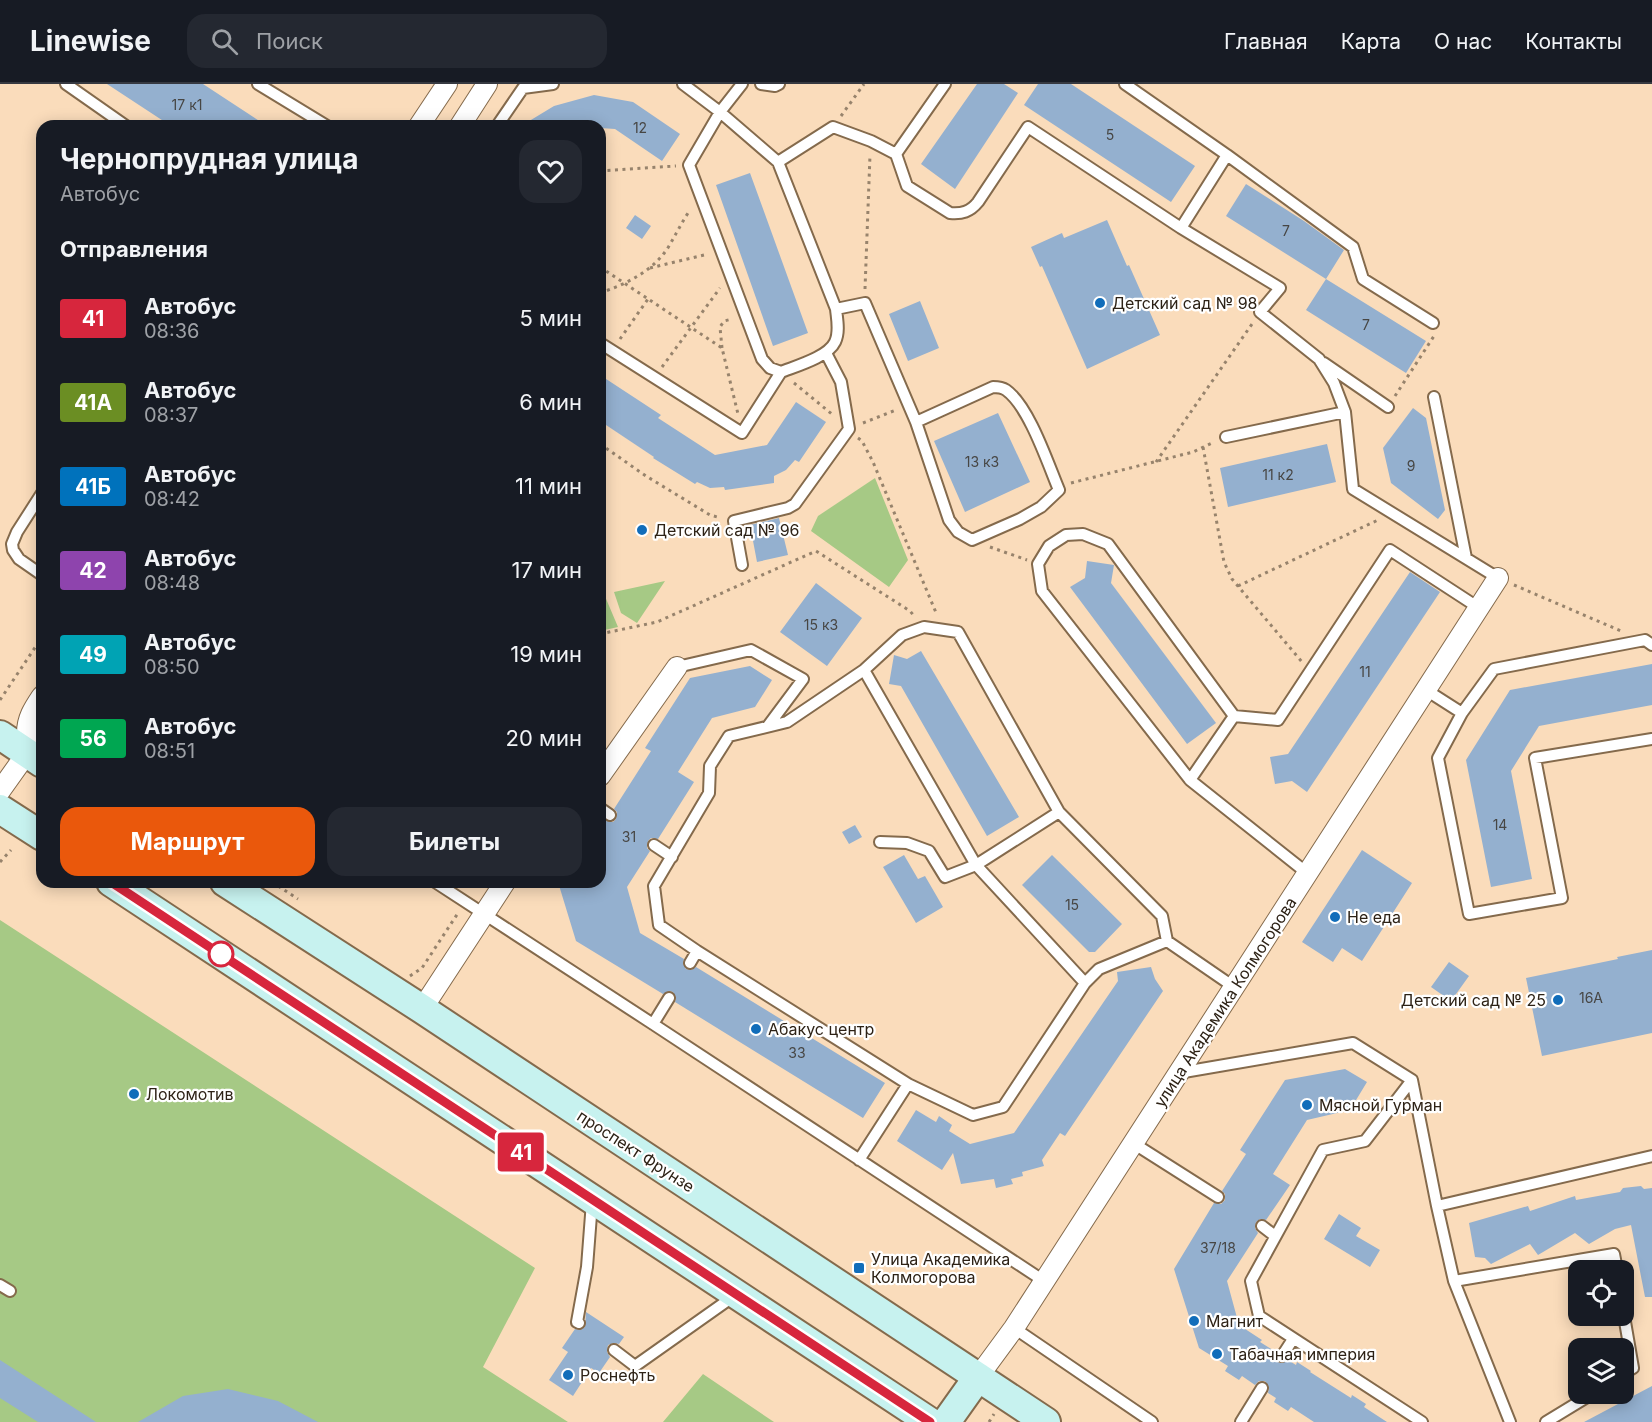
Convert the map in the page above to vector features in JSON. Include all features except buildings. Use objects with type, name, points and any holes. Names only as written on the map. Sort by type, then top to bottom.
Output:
[{"type":"main road","points":[[0,735],[36,753]]},
{"type":"main road","points":[[0,809],[36,832]]},
{"type":"main road","points":[[120,888],[930,1422]]},
{"type":"main road","name":"проспект Фрунзе","points":[[234,888],[422,1009],[1046,1422]]},
{"type":"main road","name":"улица Академика Колмогорова","points":[[946,1422],[978,1377]]},
{"type":"street","points":[[423,120],[447,84]]},
{"type":"street","points":[[464,120],[487,84]]},
{"type":"street","name":"улица Академика Колмогорова","points":[[978,1377],[1014,1328],[1498,578]]},
{"type":"street","points":[[606,768],[677,667]]},
{"type":"street","points":[[36,706],[28,721],[27,736],[29,744],[36,752]]},
{"type":"street","points":[[0,791],[36,754]]},
{"type":"street","points":[[422,1009],[501,888]]},
{"type":"lane","points":[[66,84],[117,120]]},
{"type":"lane","points":[[258,84],[317,120]]},
{"type":"lane","points":[[501,120],[524,86],[553,84]]},
{"type":"lane","points":[[606,346],[742,433],[781,372],[826,353],[836,342],[838,327],[836,309],[778,162],[720,112],[683,84]]},
{"type":"lane","points":[[742,84],[720,112],[689,165],[762,359],[770,368],[781,372]]},
{"type":"lane","points":[[761,84],[775,86],[779,84]]},
{"type":"lane","points":[[896,154],[945,84]]},
{"type":"lane","points":[[1125,84],[1353,247],[1363,279],[1432,323]]},
{"type":"lane","points":[[778,162],[833,127],[871,141],[896,154],[907,186],[950,213],[966,212],[978,202],[1028,127],[1180,228],[1280,288],[1260,312],[1319,359],[1388,407]]},
{"type":"lane","points":[[1180,228],[1227,155]]},
{"type":"lane","points":[[836,309],[865,303],[916,422],[949,520],[958,532],[972,540],[1041,507],[1059,490],[1027,415],[1004,388],[993,387],[916,422]]},
{"type":"lane","points":[[742,565],[734,521],[788,508],[795,504],[849,429],[841,382],[826,353]]},
{"type":"lane","points":[[1319,359],[1334,383],[1345,412],[1353,489],[1498,578]]},
{"type":"lane","points":[[1434,397],[1466,558]]},
{"type":"lane","points":[[1226,437],[1345,412]]},
{"type":"lane","points":[[36,502],[12,544],[19,559],[36,571]]},
{"type":"lane","points":[[1307,873],[1190,780],[1042,591],[1038,564],[1048,546],[1066,535],[1083,534],[1108,544],[1234,716],[1278,720],[1390,550],[1479,608]]},
{"type":"lane","points":[[1167,941],[1099,969],[1085,983],[1003,1107],[973,1114],[908,1084],[659,925],[654,886],[709,793],[710,766],[729,736],[787,722],[864,670],[902,636],[924,627],[958,632],[1059,812],[1162,916],[1167,941],[1234,987]]},
{"type":"lane","points":[[1650,644],[1645,640],[1494,669],[1462,713],[1438,758],[1469,914],[1562,898],[1535,758],[1652,739]]},
{"type":"lane","points":[[677,667],[752,650],[803,679],[768,726]]},
{"type":"lane","points":[[864,670],[976,865],[1085,983]]},
{"type":"lane","points":[[1426,690],[1462,713]]},
{"type":"lane","points":[[1190,780],[1234,716]]},
{"type":"lane","points":[[606,812],[610,814]]},
{"type":"lane","points":[[880,842],[907,843],[929,851],[945,877],[976,865],[1059,812]]},
{"type":"lane","points":[[654,845],[672,857]]},
{"type":"lane","points":[[444,888],[1044,1281]]},
{"type":"lane","points":[[690,963],[697,951]]},
{"type":"lane","points":[[654,1024],[669,998]]},
{"type":"lane","points":[[1178,1073],[1353,1043],[1412,1080],[1437,1206],[1455,1281],[1510,1422]]},
{"type":"lane","points":[[1412,1080],[1365,1141],[1323,1150],[1251,1281],[1259,1316],[1422,1422]]},
{"type":"lane","points":[[859,1160],[908,1084]]},
{"type":"lane","points":[[1133,1143],[1218,1197]]},
{"type":"lane","points":[[1437,1206],[1652,1156]]},
{"type":"lane","points":[[579,1323],[577,1322],[588,1267],[592,1198]]},
{"type":"lane","points":[[1262,1226],[1275,1236]]},
{"type":"lane","points":[[1579,1260],[1614,1254],[1615,1260]]},
{"type":"lane","points":[[1455,1281],[1568,1262]]},
{"type":"lane","points":[[0,1285],[10,1292]]},
{"type":"lane","points":[[614,1350],[635,1366],[737,1294]]},
{"type":"lane","points":[[1014,1328],[1152,1422]]},
{"type":"lane","points":[[1282,1356],[1293,1339]]},
{"type":"lane","points":[[1241,1422],[1262,1388]]},
{"type":"lane","points":[[1546,1422],[1576,1404]]},
{"type":"path","points":[[833,127],[864,84]]},
{"type":"path","points":[[865,303],[871,141]]},
{"type":"path","points":[[606,171],[689,165]]},
{"type":"path","points":[[606,291],[626,284],[648,269],[668,248],[700,194]]},
{"type":"path","points":[[648,269],[721,250]]},
{"type":"path","points":[[606,271],[722,348]]},
{"type":"path","points":[[655,377],[730,274]]},
{"type":"path","points":[[612,350],[648,299]]},
{"type":"path","points":[[1156,462],[1260,312]]},
{"type":"path","points":[[742,433],[722,348],[720,327],[724,321],[745,315]]},
{"type":"path","points":[[1388,407],[1430,344],[1434,336],[1432,323]]},
{"type":"path","points":[[781,372],[862,441],[873,462],[943,630]]},
{"type":"path","points":[[849,429],[909,405]]},
{"type":"path","points":[[1059,490],[1072,482],[1081,482],[1193,452],[1226,437]]},
{"type":"path","points":[[1203,447],[1224,562],[1228,572],[1310,671]]},
{"type":"path","points":[[606,448],[710,515],[734,521]]},
{"type":"path","points":[[1238,586],[1392,513]]},
{"type":"path","points":[[972,540],[1038,564]]},
{"type":"path","points":[[606,633],[657,622],[816,551],[910,611],[924,627]]},
{"type":"path","points":[[1498,578],[1650,644]]},
{"type":"path","points":[[0,700],[36,647]]},
{"type":"path","points":[[0,862],[11,850]]},
{"type":"path","points":[[281,888],[298,899]]},
{"type":"path","points":[[402,975],[409,976],[422,968],[465,902]]},
{"type":"green space","points":[[875,478],[908,560],[889,587],[811,531],[818,516]]},
{"type":"green space","points":[[665,581],[637,623],[621,613],[614,592]]},
{"type":"green space","points":[[606,599],[618,627],[606,630]]},
{"type":"green space","name":"Локомотив","points":[[0,920],[535,1268],[483,1367],[568,1422],[0,1422]]},
{"type":"green space","points":[[703,1374],[774,1422],[663,1422]]},
{"type":"bus line","name":"41","points":[[120,888],[930,1422]]},
{"type":"place","name":"Детский сад № 98","points":[[1100,303]]},
{"type":"place","name":"Детский сад № 96","points":[[642,530]]},
{"type":"place","name":"Не еда","points":[[1335,917]]},
{"type":"place","name":"Детский сад № 25","points":[[1558,1000]]},
{"type":"place","name":"Абакус центр","points":[[756,1029]]},
{"type":"place","name":"Локомотив","points":[[134,1094]]},
{"type":"place","name":"Мясной Гурман","points":[[1307,1105]]},
{"type":"place","name":"Улица Академика Колмогорова","points":[[859,1268]]},
{"type":"place","name":"Магнит","points":[[1194,1321]]},
{"type":"place","name":"Табачная империя","points":[[1217,1354]]},
{"type":"place","name":"Роснефть","points":[[568,1375]]}]
